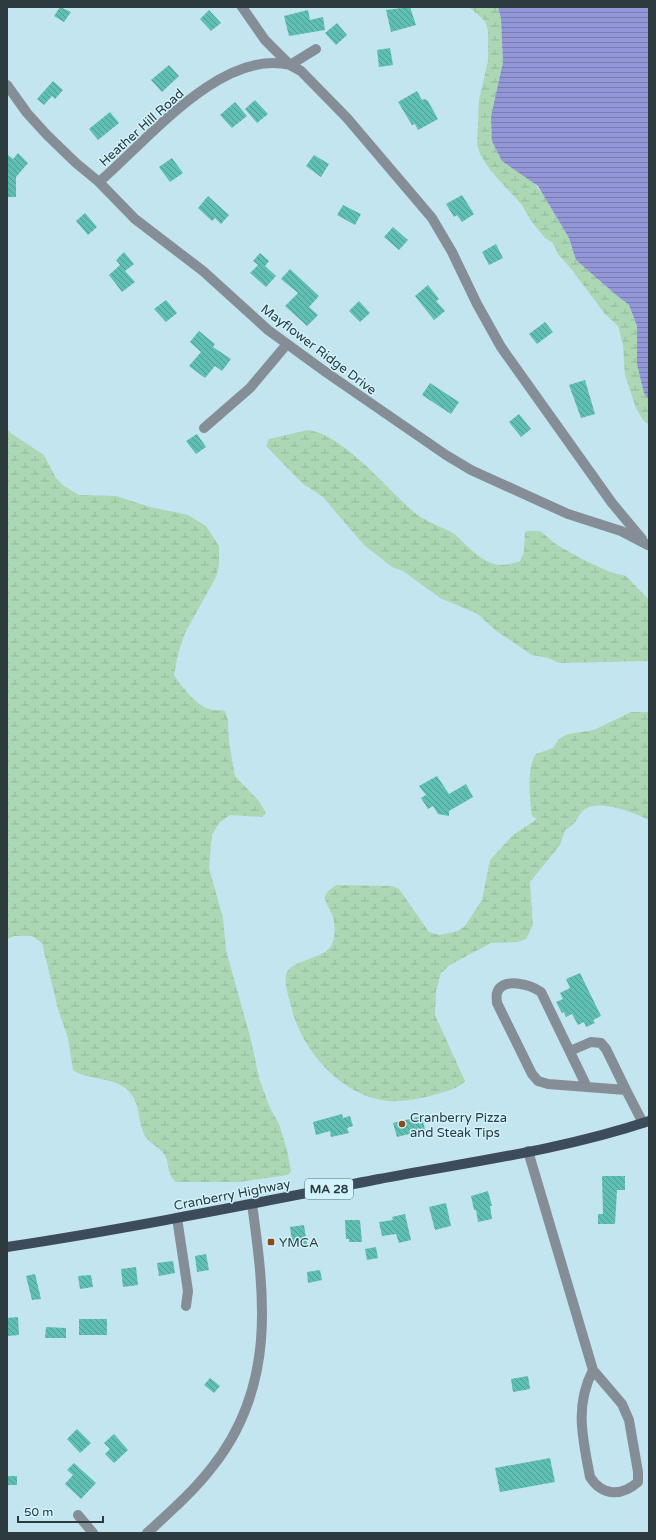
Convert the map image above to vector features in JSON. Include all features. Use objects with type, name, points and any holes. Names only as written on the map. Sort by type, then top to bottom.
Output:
[{"type":"main road","name":"Cranberry Highway","points":[[7,1247],[177,1218],[528,1151],[616,1132],[646,1122]]},
{"type":"street","name":"Mayflower Ridge Drive","points":[[242,7],[265,40],[290,65],[301,71],[347,118],[432,218],[452,252],[477,304],[501,346],[612,503],[648,546]]},
{"type":"street","points":[[290,65],[316,49]]},
{"type":"street","name":"Heather Hill Road","points":[[100,182],[174,112],[204,90],[232,74],[252,66],[274,62],[290,65]]},
{"type":"street","name":"Mayflower Ridge Drive","points":[[7,85],[27,113],[48,135],[76,163],[100,182],[135,219],[203,271],[257,320],[287,344],[440,451],[471,470],[568,514],[621,531],[648,546]]},
{"type":"street","points":[[204,428],[250,388],[287,344]]},
{"type":"street","points":[[587,1087],[541,992],[532,986],[513,983],[502,986],[497,993],[497,1003],[532,1074],[538,1081],[548,1084],[587,1087],[626,1090]]},
{"type":"street","points":[[570,1051],[591,1042],[601,1043],[606,1049],[626,1090],[646,1122]]},
{"type":"street","points":[[528,1151],[593,1370],[622,1404],[629,1420],[638,1472],[638,1482],[630,1489],[620,1493],[606,1492],[594,1484],[590,1477],[580,1426],[583,1395],[593,1370]]},
{"type":"street","points":[[147,1533],[188,1494],[214,1466],[238,1426],[252,1395],[260,1358],[263,1315],[260,1267],[252,1204]]},
{"type":"street","points":[[177,1218],[188,1291],[186,1306]]},
{"type":"street","points":[[78,1515],[93,1533]]},
{"type":"green space","points":[[469,7],[498,7],[501,19],[503,62],[500,82],[533,182],[543,194],[569,238],[576,260],[629,305],[637,326],[637,342],[644,393],[649,400],[649,425],[643,420],[636,408],[625,375],[623,345],[618,326],[605,314],[558,254],[553,243],[545,238],[531,221],[522,205],[490,170],[480,154],[477,144],[479,100],[488,61],[488,30],[485,21]]},
{"type":"green space","points":[[7,429],[12,434],[44,455],[56,478],[64,486],[79,495],[116,496],[150,507],[188,515],[206,526],[219,546],[219,565],[216,577],[185,633],[178,654],[174,675],[195,701],[212,710],[225,711],[228,720],[229,742],[235,776],[259,801],[266,813],[262,817],[230,815],[219,823],[212,835],[209,868],[223,918],[226,950],[251,1040],[259,1078],[270,1108],[279,1124],[287,1150],[291,1171],[288,1175],[239,1182],[176,1182],[170,1175],[167,1160],[163,1153],[145,1137],[136,1103],[131,1094],[125,1088],[111,1081],[80,1074],[73,1070],[68,1038],[58,1009],[42,943],[32,936],[14,936],[7,939]]},
{"type":"green space","points":[[308,430],[322,434],[351,452],[415,513],[454,534],[483,559],[489,562],[503,565],[520,561],[524,552],[525,532],[540,531],[557,545],[582,559],[610,572],[626,576],[649,600],[649,661],[559,663],[548,658],[532,655],[495,630],[478,614],[440,598],[403,571],[392,567],[364,545],[323,497],[302,483],[266,446],[269,439]]},
{"type":"green space","points":[[631,712],[649,712],[649,820],[626,811],[607,806],[590,807],[584,810],[574,823],[565,830],[560,845],[530,882],[533,925],[526,939],[518,942],[491,943],[450,965],[441,973],[436,991],[435,1015],[465,1081],[454,1088],[439,1094],[404,1101],[388,1101],[355,1091],[327,1070],[306,1042],[298,1026],[288,993],[286,975],[294,966],[323,953],[332,944],[335,933],[332,914],[325,898],[328,892],[337,885],[392,886],[399,889],[429,932],[440,935],[458,931],[465,926],[482,900],[490,860],[513,835],[537,819],[532,816],[530,802],[531,767],[536,754],[553,748],[559,739],[568,734],[594,730]]},
{"type":"water","points":[[498,7],[649,7],[649,400],[644,393],[637,364],[637,326],[629,305],[576,260],[569,238],[538,186],[502,161],[492,141],[491,117],[503,62],[501,19]]},
{"type":"building","points":[[60,7],[71,12],[64,22],[54,16]]},
{"type":"building","points":[[410,7],[416,25],[391,32],[386,10]]},
{"type":"building","points":[[209,10],[221,23],[211,31],[200,19]]},
{"type":"building","points":[[308,10],[310,20],[323,17],[325,30],[289,36],[284,16]]},
{"type":"building","points":[[337,23],[347,35],[336,45],[325,33]]},
{"type":"building","points":[[390,48],[393,65],[379,67],[377,50]]},
{"type":"building","points":[[169,65],[179,76],[162,92],[151,80]]},
{"type":"building","points":[[53,81],[63,90],[55,99],[52,96],[44,105],[37,99]]},
{"type":"building","points":[[417,91],[422,100],[425,99],[428,101],[438,119],[418,130],[415,124],[412,125],[398,102]]},
{"type":"building","points":[[255,100],[268,114],[257,123],[245,109]]},
{"type":"building","points":[[235,102],[247,116],[232,128],[220,115]]},
{"type":"building","points":[[110,112],[119,123],[98,140],[89,129]]},
{"type":"building","points":[[18,153],[28,163],[16,177],[16,197],[7,197],[7,154],[13,159]]},
{"type":"building","points":[[314,155],[329,164],[321,177],[306,166]]},
{"type":"building","points":[[172,158],[183,173],[170,182],[159,167]]},
{"type":"building","points":[[462,195],[474,214],[462,222],[457,215],[454,217],[446,204]]},
{"type":"building","points":[[208,196],[229,215],[221,224],[215,218],[212,221],[198,208]]},
{"type":"building","points":[[343,205],[361,214],[355,225],[337,215]]},
{"type":"building","points":[[85,213],[97,227],[88,235],[76,221]]},
{"type":"building","points":[[393,227],[408,240],[399,250],[384,237]]},
{"type":"building","points":[[496,244],[503,258],[489,265],[482,252]]},
{"type":"building","points":[[124,252],[134,264],[125,271],[135,282],[122,292],[109,275],[120,265],[116,260]]},
{"type":"building","points":[[260,253],[269,261],[265,266],[276,276],[266,287],[250,273],[258,265],[253,261]]},
{"type":"building","points":[[290,269],[319,296],[309,307],[318,315],[307,326],[285,306],[298,293],[281,279]]},
{"type":"building","points":[[428,285],[439,299],[436,301],[445,311],[434,320],[415,296]]},
{"type":"building","points":[[166,300],[177,313],[166,322],[154,309]]},
{"type":"building","points":[[359,301],[370,313],[360,322],[349,311]]},
{"type":"building","points":[[545,322],[553,332],[537,344],[529,334]]},
{"type":"building","points":[[199,331],[215,344],[213,347],[231,359],[222,371],[215,366],[205,378],[189,366],[201,352],[190,342]]},
{"type":"building","points":[[585,380],[595,414],[581,418],[569,385]]},
{"type":"building","points":[[430,383],[459,402],[451,414],[422,395]]},
{"type":"building","points":[[519,414],[531,429],[521,437],[509,422]]},
{"type":"building","points":[[197,434],[206,447],[196,454],[186,441]]},
{"type":"building","points":[[437,776],[449,794],[466,784],[473,797],[449,811],[449,816],[438,814],[433,806],[428,809],[421,798],[426,795],[419,786]]},
{"type":"building","points":[[580,973],[601,1016],[593,1020],[595,1023],[586,1027],[584,1022],[578,1025],[572,1014],[566,1017],[556,1002],[563,999],[560,993],[570,988],[566,979]]},
{"type":"building","points":[[342,1114],[343,1118],[350,1116],[353,1126],[347,1128],[349,1133],[331,1137],[330,1131],[316,1135],[313,1122]]},
{"type":"building","points":[[422,1116],[425,1130],[397,1137],[393,1123]]},
{"type":"building","points":[[602,1176],[625,1176],[625,1190],[617,1190],[615,1224],[598,1224],[598,1214],[603,1214]]},
{"type":"building","points":[[488,1191],[492,1206],[490,1206],[492,1219],[478,1222],[471,1196]]},
{"type":"building","points":[[446,1203],[451,1226],[435,1230],[429,1207]]},
{"type":"building","points":[[405,1214],[411,1240],[399,1243],[396,1234],[382,1236],[379,1222],[393,1220],[392,1217]]},
{"type":"building","points":[[345,1220],[360,1220],[362,1242],[349,1242],[349,1239],[346,1239]]},
{"type":"building","points":[[304,1225],[307,1245],[293,1247],[290,1227]]},
{"type":"building","points":[[376,1247],[378,1258],[367,1260],[365,1249]]},
{"type":"building","points":[[206,1254],[209,1270],[197,1272],[195,1256]]},
{"type":"building","points":[[173,1261],[175,1273],[159,1276],[157,1263]]},
{"type":"building","points":[[136,1267],[138,1285],[123,1287],[121,1269]]},
{"type":"building","points":[[320,1270],[322,1280],[308,1283],[307,1272]]},
{"type":"building","points":[[35,1274],[41,1299],[32,1300],[26,1276]]},
{"type":"building","points":[[91,1275],[93,1287],[80,1289],[78,1276]]},
{"type":"building","points":[[18,1317],[19,1335],[7,1336],[7,1318]]},
{"type":"building","points":[[79,1319],[107,1319],[107,1335],[79,1335]]},
{"type":"building","points":[[46,1327],[66,1328],[66,1338],[45,1338]]},
{"type":"building","points":[[528,1376],[530,1389],[513,1392],[511,1379]]},
{"type":"building","points":[[210,1378],[220,1386],[214,1393],[204,1385]]},
{"type":"building","points":[[77,1429],[91,1443],[80,1453],[67,1439]]},
{"type":"building","points":[[114,1434],[128,1450],[114,1463],[105,1454],[110,1449],[104,1443]]},
{"type":"building","points":[[550,1458],[555,1482],[500,1492],[495,1468]]},
{"type":"building","points":[[74,1463],[96,1483],[81,1499],[65,1484],[73,1475],[67,1470]]},
{"type":"building","points":[[7,1476],[17,1476],[17,1485],[7,1485]]},
{"type":"place","name":"Cranberry Pizza and Steak Tips","points":[[402,1124]]},
{"type":"place","name":"YMCA","points":[[271,1242]]}]
